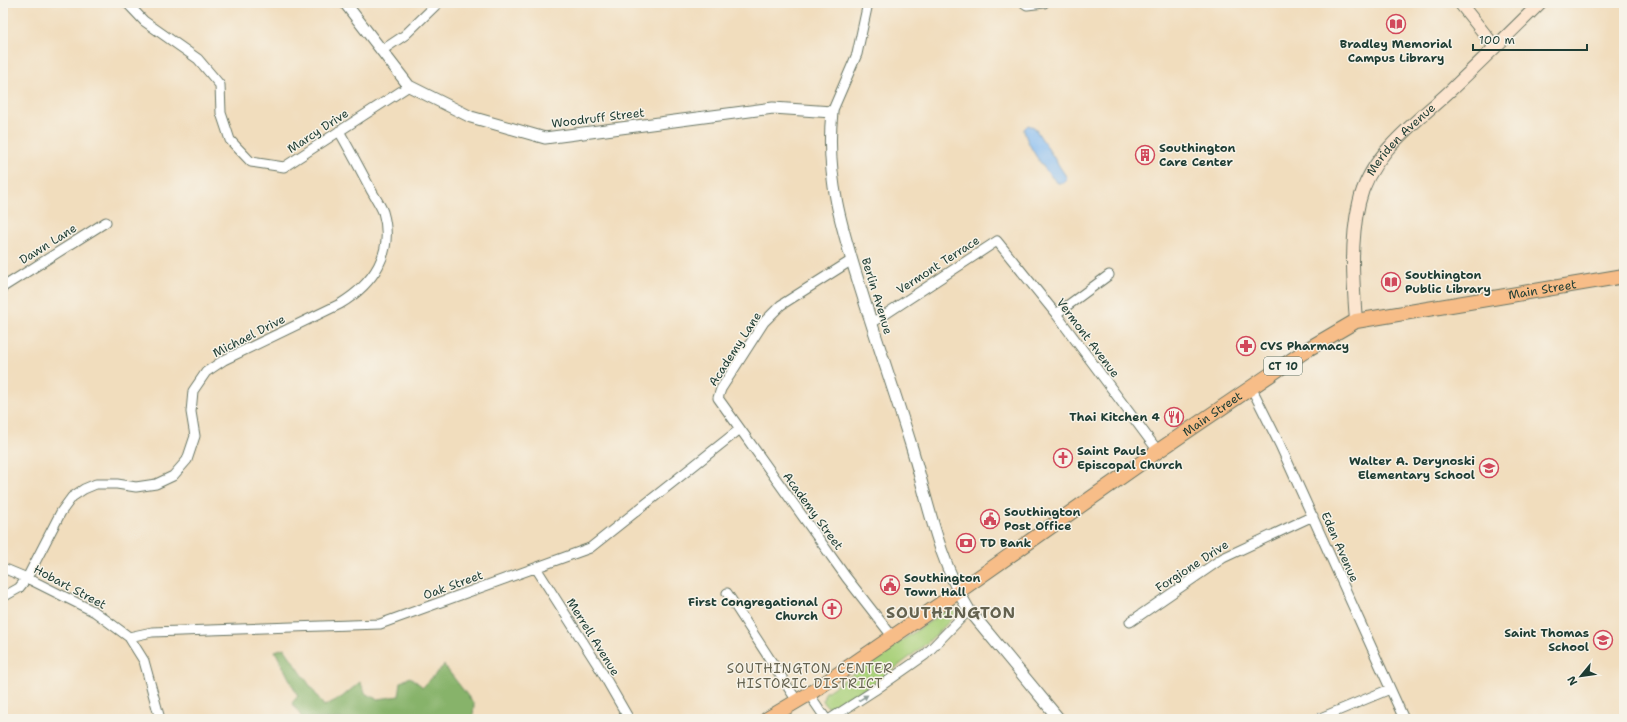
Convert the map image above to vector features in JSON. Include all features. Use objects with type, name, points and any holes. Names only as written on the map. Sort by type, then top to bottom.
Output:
[{"type":"highway","name":"Main Street","points":[[809,694],[958,592],[1251,387],[1325,338],[1356,321],[1624,276]]},
{"type":"highway","name":"CT 10","points":[[767,719],[809,694]]},
{"type":"main road","points":[[1460,3],[1496,47]]},
{"type":"main road","name":"Meriden Avenue","points":[[1356,321],[1353,277],[1354,233],[1359,202],[1373,168],[1396,140],[1496,47],[1540,3]]},
{"type":"street","name":"Marcy Drive","points":[[127,3],[144,22],[198,59],[220,85],[221,113],[230,140],[251,162],[284,167],[409,86]]},
{"type":"street","name":"Woodruff Street","points":[[345,3],[409,86],[471,117],[545,138],[773,108],[832,112]]},
{"type":"street","points":[[381,51],[405,35],[438,3]]},
{"type":"street","name":"Berlin Avenue","points":[[868,3],[857,54],[832,112],[830,136],[832,182],[852,260],[912,446],[945,565],[958,592],[969,610],[1059,719]]},
{"type":"street","points":[[1024,3],[1028,5],[1044,3]]},
{"type":"street","name":"Michael Drive","points":[[3,597],[19,588],[27,578],[61,512],[72,497],[84,489],[96,484],[117,484],[136,487],[156,484],[173,476],[187,460],[195,436],[191,412],[193,391],[206,372],[224,360],[340,304],[358,293],[374,276],[384,254],[386,233],[382,212],[340,131]]},
{"type":"street","name":"Dawn Lane","points":[[3,287],[106,222]]},
{"type":"street","name":"Vermont Avenue","points":[[998,240],[1056,314],[1158,451]]},
{"type":"street","name":"Vermont Terrace","points":[[872,323],[998,240]]},
{"type":"street","name":"Academy Lane","points":[[718,398],[721,388],[764,322],[781,305],[852,260]]},
{"type":"street","points":[[1056,314],[1109,275]]},
{"type":"street","name":"Eden Avenue","points":[[1251,387],[1277,438],[1313,516],[1404,719]]},
{"type":"street","name":"Academy Street","points":[[718,398],[846,577],[892,636]]},
{"type":"street","name":"Oak Street","points":[[129,637],[152,632],[380,624],[590,548],[740,429]]},
{"type":"street","name":"Forgione Drive","points":[[1130,622],[1223,558],[1313,516]]},
{"type":"street","name":"Hobart Street","points":[[3,568],[27,578],[95,612],[129,637],[144,661],[160,719]]},
{"type":"street","name":"Merrell Avenue","points":[[536,568],[599,667],[629,719]]},
{"type":"street","points":[[728,592],[797,701]]},
{"type":"street","points":[[830,719],[875,690],[925,654],[969,610]]},
{"type":"street","points":[[1318,719],[1390,688]]},
{"type":"street","points":[[809,694],[826,719]]},
{"type":"green space","points":[[951,607],[955,613],[951,620],[938,633],[896,668],[834,707],[828,707],[826,705],[823,700],[825,693]]},
{"type":"green space","points":[[284,648],[324,706],[342,697],[360,682],[366,694],[378,699],[399,696],[401,682],[410,677],[423,687],[444,665],[474,704],[473,719],[303,719],[292,703],[298,696],[275,651]]},
{"type":"water","points":[[1028,125],[1034,127],[1067,178],[1064,183],[1058,183],[1048,173],[1032,150],[1024,129]]},
{"type":"place","name":"Bradley Memorial Campus Library","points":[[1396,24]]},
{"type":"place","name":"Southington Care Center","points":[[1145,155]]},
{"type":"place","name":"Southington Public Library","points":[[1391,282]]},
{"type":"place","name":"CVS Pharmacy","points":[[1246,346]]},
{"type":"place","name":"Thai Kitchen 4","points":[[1174,417]]},
{"type":"place","name":"Saint Pauls Episcopal Church","points":[[1063,458]]},
{"type":"place","name":"Walter A. Derynoski Elementary School","points":[[1489,468]]},
{"type":"place","name":"Southington Post Office","points":[[990,519]]},
{"type":"place","name":"TD Bank","points":[[966,543]]},
{"type":"place","name":"Southington Town Hall","points":[[890,585]]},
{"type":"place","name":"First Congregational Church","points":[[832,609]]},
{"type":"place","name":"Saint Thomas School","points":[[1603,640]]},
{"type":"district","name":"SOUTHINGTON","points":[[951,612]]},
{"type":"district","name":"SOUTHINGTON CENTER HISTORIC DISTRICT","points":[[810,676]]}]
